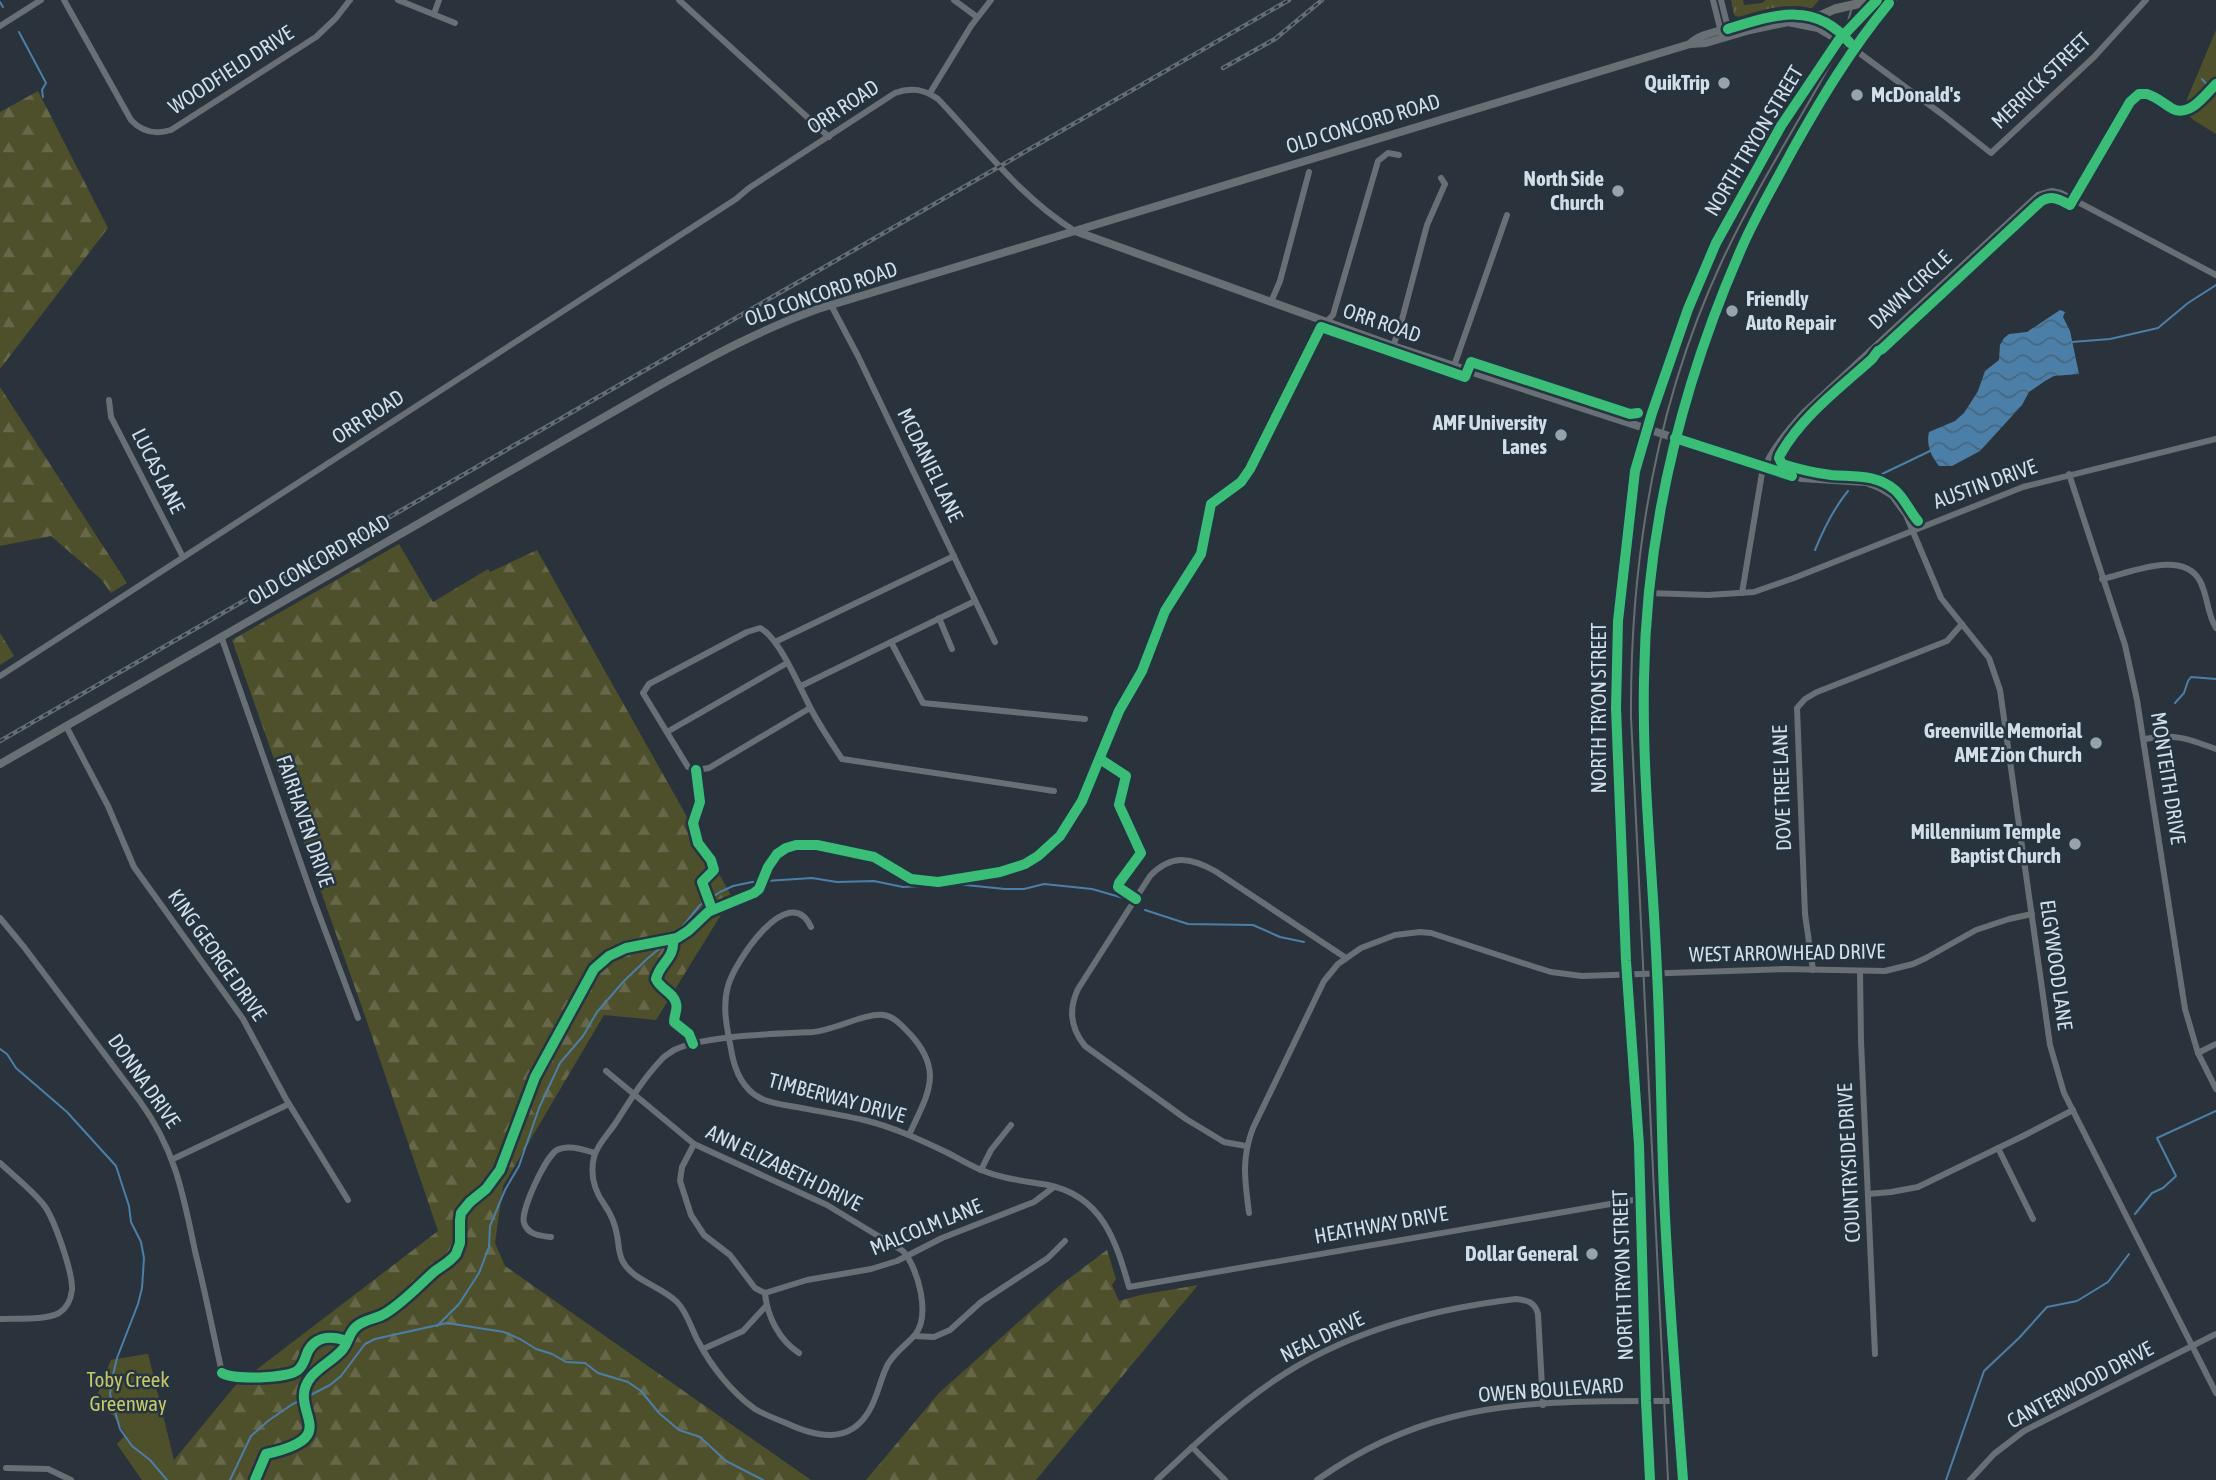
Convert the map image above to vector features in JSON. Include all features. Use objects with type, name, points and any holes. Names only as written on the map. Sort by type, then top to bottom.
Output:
[{"type":"main road","points":[[1818,17],[1835,9],[1875,0]]},
{"type":"main road","name":"NORTH TRYON STREET","points":[[1650,1480],[1637,1090],[1626,975],[1616,754],[1618,621],[1635,471],[1688,309],[1716,243],[1781,126],[1840,38],[1875,0]]},
{"type":"main road","name":"NORTH TRYON STREET","points":[[1682,1480],[1664,1195],[1657,974],[1645,775],[1644,679],[1648,593],[1664,487],[1675,438],[1700,352],[1739,253],[1817,106],[1854,49],[1892,0]]},
{"type":"street","points":[[0,26],[41,0]]},
{"type":"street","name":"WOODFIELD DRIVE","points":[[64,0],[131,120],[145,130],[162,132],[171,130],[316,37],[350,0]]},
{"type":"street","points":[[398,0],[455,23]]},
{"type":"street","points":[[433,14],[439,0]]},
{"type":"street","points":[[679,0],[828,137]]},
{"type":"street","points":[[954,0],[977,17]]},
{"type":"street","points":[[930,93],[990,0]]},
{"type":"street","points":[[1713,0],[1725,34]]},
{"type":"street","points":[[1721,0],[1725,34]]},
{"type":"street","name":"MERRICK STREET","points":[[1854,49],[1991,153],[2094,57],[2146,0]]},
{"type":"street","name":"OLD CONCORD ROAD","points":[[0,764],[729,346],[780,323],[831,305],[1690,44],[1702,44],[1778,13],[1818,17],[1854,49]]},
{"type":"street","name":"OLD CONCORD ROAD","points":[[1725,34],[1788,22],[1818,28],[1840,38]]},
{"type":"street","name":"ORR ROAD","points":[[0,676],[630,269],[895,93],[916,89],[930,93],[938,99],[1020,187],[1055,219],[1074,231],[1393,346],[1801,479],[1866,483],[1892,496],[1913,529]]},
{"type":"street","points":[[1326,322],[1333,315],[1378,161],[1388,153],[1399,155]]},
{"type":"street","points":[[1271,302],[1280,281],[1308,172]]},
{"type":"street","points":[[1393,346],[1427,226],[1445,184],[1441,178]]},
{"type":"street","name":"DAWN CIRCLE","points":[[1742,593],[1765,467],[1784,436],[1803,413],[2024,207],[2043,193],[2061,193],[2216,275]]},
{"type":"street","points":[[1454,366],[1507,215]]},
{"type":"street","name":"MCDANIEL LANE","points":[[831,305],[995,642]]},
{"type":"street","name":"LUCAS LANE","points":[[109,400],[111,417],[183,557]]},
{"type":"street","name":"AUSTIN DRIVE","points":[[1648,593],[1697,595],[1754,592],[2013,491],[2069,474],[2216,439]]},
{"type":"street","name":"MONTEITH DRIVE","points":[[2069,474],[2128,658],[2144,739],[2188,1021],[2198,1053],[2216,1089]]},
{"type":"street","name":"ELGYWOOD LANE","points":[[1913,529],[1941,598],[1984,650],[1997,677],[2052,1054],[2060,1083],[2216,1393]]},
{"type":"street","points":[[775,642],[954,556]]},
{"type":"street","points":[[2102,579],[2167,564],[2185,566],[2199,578],[2216,628]]},
{"type":"street","points":[[801,686],[975,601]]},
{"type":"street","points":[[939,618],[952,649]]},
{"type":"street","name":"DOVE TREE LANE","points":[[1813,970],[1805,914],[1797,708],[1817,692],[1947,641],[1962,624]]},
{"type":"street","points":[[810,708],[702,770],[693,770],[688,767],[643,693],[649,684],[760,628],[767,631],[775,642],[801,686],[810,708],[842,759],[1054,791]]},
{"type":"street","name":"FAIRHAVEN DRIVE","points":[[221,636],[314,901],[358,1017]]},
{"type":"street","points":[[891,642],[923,703],[1085,719]]},
{"type":"street","points":[[667,732],[786,663]]},
{"type":"street","name":"KING GEORGE DRIVE","points":[[66,726],[108,806],[134,867],[243,1018],[289,1104],[348,1200]]},
{"type":"street","points":[[2144,739],[2174,736],[2216,749]]},
{"type":"street","points":[[1246,1146],[1224,1142],[1186,1119],[1085,1046],[1077,1035],[1072,1017],[1078,989],[1150,876],[1160,867],[1181,860],[1198,862],[1214,871],[1346,958],[1329,975],[1316,994],[1246,1146],[1243,1169],[1249,1213]]},
{"type":"street","name":"TIMBERWAY DRIVE","points":[[811,927],[804,916],[796,912],[779,917],[765,929],[736,965],[727,988],[725,1001],[729,1038],[737,1074],[749,1090],[758,1097],[784,1105],[864,1120],[909,1135],[981,1170],[1011,1180],[1054,1187],[1077,1197],[1101,1218],[1115,1241],[1129,1287]]},
{"type":"street","name":"WEST ARROWHEAD DRIVE","points":[[1346,958],[1361,948],[1388,937],[1420,932],[1439,934],[1551,972],[1582,976],[1813,970],[1885,971],[1913,964],[1976,930],[2032,914]]},
{"type":"street","name":"DONNA DRIVE","points":[[0,918],[153,1120],[173,1159],[222,1373]]},
{"type":"street","name":"COUNTRYSIDE DRIVE","points":[[1860,971],[1875,1354]]},
{"type":"street","points":[[907,1256],[915,1270],[921,1296],[919,1325],[914,1336],[889,1363],[870,1410],[852,1429],[830,1436],[804,1431],[755,1408],[736,1392],[703,1349],[676,1301],[635,1274],[623,1261],[615,1223],[593,1180],[595,1153],[661,1060],[674,1050],[729,1038],[822,1031],[880,1015],[893,1018],[921,1048],[930,1066],[932,1076],[929,1090],[909,1135]]},
{"type":"street","points":[[2198,1053],[2216,1044]]},
{"type":"street","name":"ANN ELIZABETH DRIVE","points":[[606,1071],[694,1143],[827,1205],[907,1256]]},
{"type":"street","points":[[173,1159],[289,1104]]},
{"type":"street","points":[[1868,1194],[1918,1187],[2073,1110]]},
{"type":"street","points":[[981,1170],[990,1150],[1011,1125]]},
{"type":"street","points":[[694,1143],[682,1167],[680,1181],[691,1215],[704,1235],[730,1255],[755,1288],[765,1293],[766,1306],[786,1342],[799,1353]]},
{"type":"street","points":[[551,1237],[530,1232],[523,1219],[548,1159],[562,1148],[572,1147],[595,1153]]},
{"type":"street","points":[[1998,1147],[2033,1219]]},
{"type":"street","points":[[0,1163],[49,1212],[59,1235],[72,1287],[70,1300],[59,1313],[47,1317],[0,1319]]},
{"type":"street","name":"MALCOLM LANE","points":[[765,1293],[807,1280],[871,1269],[907,1256],[942,1238],[1034,1202],[1054,1187]]},
{"type":"street","name":"HEATHWAY DRIVE","points":[[1129,1287],[1639,1199]]},
{"type":"street","points":[[914,1336],[934,1337],[950,1330],[981,1302],[1048,1258],[1065,1241]]},
{"type":"street","name":"NEAL DRIVE","points":[[1157,1480],[1192,1447],[1274,1380],[1359,1336],[1408,1318],[1461,1307],[1516,1299],[1527,1300],[1535,1306],[1538,1314],[1543,1405]]},
{"type":"street","points":[[703,1349],[743,1331],[766,1306]]},
{"type":"street","name":"CANTERWOOD DRIVE","points":[[1970,1480],[1994,1454],[2024,1431],[2216,1334]]},
{"type":"street","name":"OWEN BOULEVARD","points":[[1317,1480],[1376,1445],[1434,1422],[1479,1411],[1543,1405],[1677,1401]]},
{"type":"street","points":[[1192,1447],[1225,1480]]},
{"type":"street","points":[[5,1468],[48,1469],[71,1480]]},
{"type":"green space","points":[[1731,0],[1743,0],[1744,5],[1766,0],[1819,0],[1812,8],[1784,6],[1738,17],[1734,15]]},
{"type":"green space","points":[[2216,30],[2216,134],[2182,111]]},
{"type":"green space","points":[[38,91],[108,228],[0,369],[0,112]]},
{"type":"green space","points":[[0,387],[127,583],[111,593],[101,579],[51,536],[0,546]]},
{"type":"green space","points":[[399,544],[433,602],[488,569],[490,572],[537,550],[732,897],[656,1020],[604,1015],[503,1186],[495,1243],[505,1266],[811,1480],[142,1480],[117,1444],[126,1435],[113,1415],[94,1404],[111,1360],[148,1354],[174,1460],[235,1386],[438,1231],[232,640]]},
{"type":"green space","points":[[0,633],[14,656],[0,665]]},
{"type":"green space","points":[[1107,1250],[1116,1279],[1112,1285],[1119,1301],[1198,1285],[1036,1480],[866,1480],[939,1393],[1059,1286]]},
{"type":"green space","name":"Toby Creek Greenway","points":[[148,1354],[173,1461],[192,1480],[142,1480],[117,1444],[126,1435],[113,1415],[94,1404],[111,1360]]},
{"type":"water","points":[[2060,310],[2065,312],[2063,317],[2070,331],[2079,374],[2054,376],[2045,381],[2029,392],[2022,405],[1980,451],[1952,466],[1939,466],[1930,450],[1929,432],[1955,421],[1964,413],[1978,391],[1985,371],[1999,360],[2000,345],[2004,338],[2009,334],[2027,332]]},
{"type":"waterway","points":[[0,2],[3,7]]},
{"type":"waterway","points":[[19,32],[46,83],[42,90],[43,97]]},
{"type":"waterway","points":[[2202,79],[2216,95]]},
{"type":"waterway","points":[[2072,342],[2110,339],[2158,328],[2188,303],[2216,285]]},
{"type":"waterway","points":[[1880,475],[1930,451]]},
{"type":"waterway","points":[[1815,550],[1829,519],[1848,491]]},
{"type":"waterway","points":[[2175,703],[2184,693],[2191,677],[2216,679]]},
{"type":"waterway","points":[[437,1326],[459,1304],[479,1273],[489,1247],[490,1226],[505,1190],[519,1166],[539,1108],[560,1063],[583,1036],[597,1012],[624,981],[675,936],[700,905],[720,892],[752,882],[812,878],[837,882],[874,881],[903,887],[956,884],[1024,889],[1044,884],[1092,889],[1127,899]]},
{"type":"waterway","points":[[1145,910],[1188,924],[1253,925],[1280,937],[1304,942]]},
{"type":"waterway","points":[[0,1049],[7,1054],[16,1068],[67,1112],[116,1166],[144,1258],[142,1288],[117,1358],[110,1394],[120,1429],[132,1446],[150,1460],[167,1480]]},
{"type":"waterway","points":[[2135,1214],[2152,1193],[2163,1188],[2176,1176],[2157,1138],[2216,1111]]},
{"type":"waterway","points":[[1946,1480],[1984,1371],[2047,1307],[2077,1301],[2108,1282],[2129,1254]]},
{"type":"waterway","points":[[230,1480],[251,1436],[291,1405],[330,1385],[341,1376],[365,1344],[375,1339],[447,1323],[504,1332],[566,1362],[585,1363],[598,1373],[628,1382],[641,1391],[659,1413],[679,1430],[700,1437],[726,1461],[763,1480]]},
{"type":"tram line","points":[[1668,1480],[1631,717],[1635,600],[1642,542],[1664,427],[1679,371],[1699,315],[1748,209],[1835,56],[1843,39],[1854,0]]},
{"type":"railway","points":[[0,741],[1289,0]]},
{"type":"railway","points":[[1223,68],[1275,39],[1322,0]]},
{"type":"cycle path","points":[[1650,1480],[1639,1145],[1626,961],[1616,708],[1618,621],[1635,471],[1688,309],[1716,243],[1781,126],[1838,41],[1877,0]]},
{"type":"cycle path","points":[[1683,1480],[1666,1231],[1658,1000],[1645,752],[1646,624],[1652,569],[1670,462],[1684,409],[1718,305],[1739,254],[1764,202],[1814,112],[1849,56],[1889,3]]},
{"type":"cycle path","points":[[1728,29],[1777,16],[1808,16],[1837,29],[1850,43]]},
{"type":"cycle path","points":[[1918,521],[1899,494],[1880,481],[1800,469],[1782,464],[1780,455],[1799,428],[1822,404],[2039,203],[2051,198],[2070,205],[2130,102],[2139,94],[2151,95],[2179,111],[2197,104],[2216,84]]},
{"type":"cycle path","points":[[255,1480],[266,1454],[290,1447],[304,1439],[309,1431],[304,1401],[305,1389],[311,1377],[343,1349],[357,1326],[393,1308],[456,1254],[460,1243],[461,1213],[486,1189],[500,1170],[535,1077],[594,969],[609,956],[626,948],[677,938],[708,912],[754,893],[759,889],[777,854],[796,845],[817,845],[874,857],[911,879],[938,882],[1000,872],[1025,864],[1060,836],[1082,801],[1119,711],[1142,671],[1165,611],[1201,554],[1211,504],[1241,482],[1250,469],[1321,327],[1465,377],[1471,362],[1630,414],[1638,413]]},
{"type":"cycle path","points":[[1675,438],[1792,476]]},
{"type":"cycle path","points":[[1100,759],[1126,776],[1119,805],[1141,853],[1118,887],[1136,899]]},
{"type":"cycle path","points":[[696,770],[700,802],[693,823],[698,843],[711,860],[714,870],[702,882],[712,909]]},
{"type":"cycle path","points":[[673,939],[670,956],[656,979],[675,1000],[677,1008],[674,1022],[689,1034],[693,1044]]},
{"type":"cycle path","points":[[222,1373],[248,1378],[292,1373],[302,1366],[308,1351],[320,1339],[336,1338],[347,1341]]},
{"type":"place","name":"QuikTrip","points":[[1724,83]]},
{"type":"place","name":"McDonald's","points":[[1857,95]]},
{"type":"place","name":"North Side Church","points":[[1618,191]]},
{"type":"place","name":"Friendly Auto Repair","points":[[1732,311]]},
{"type":"place","name":"AMF University Lanes","points":[[1561,435]]},
{"type":"place","name":"Greenville Memorial AME Zion Church","points":[[2096,743]]},
{"type":"place","name":"Millennium Temple Baptist Church","points":[[2075,844]]},
{"type":"place","name":"Dollar General","points":[[1592,1254]]}]
